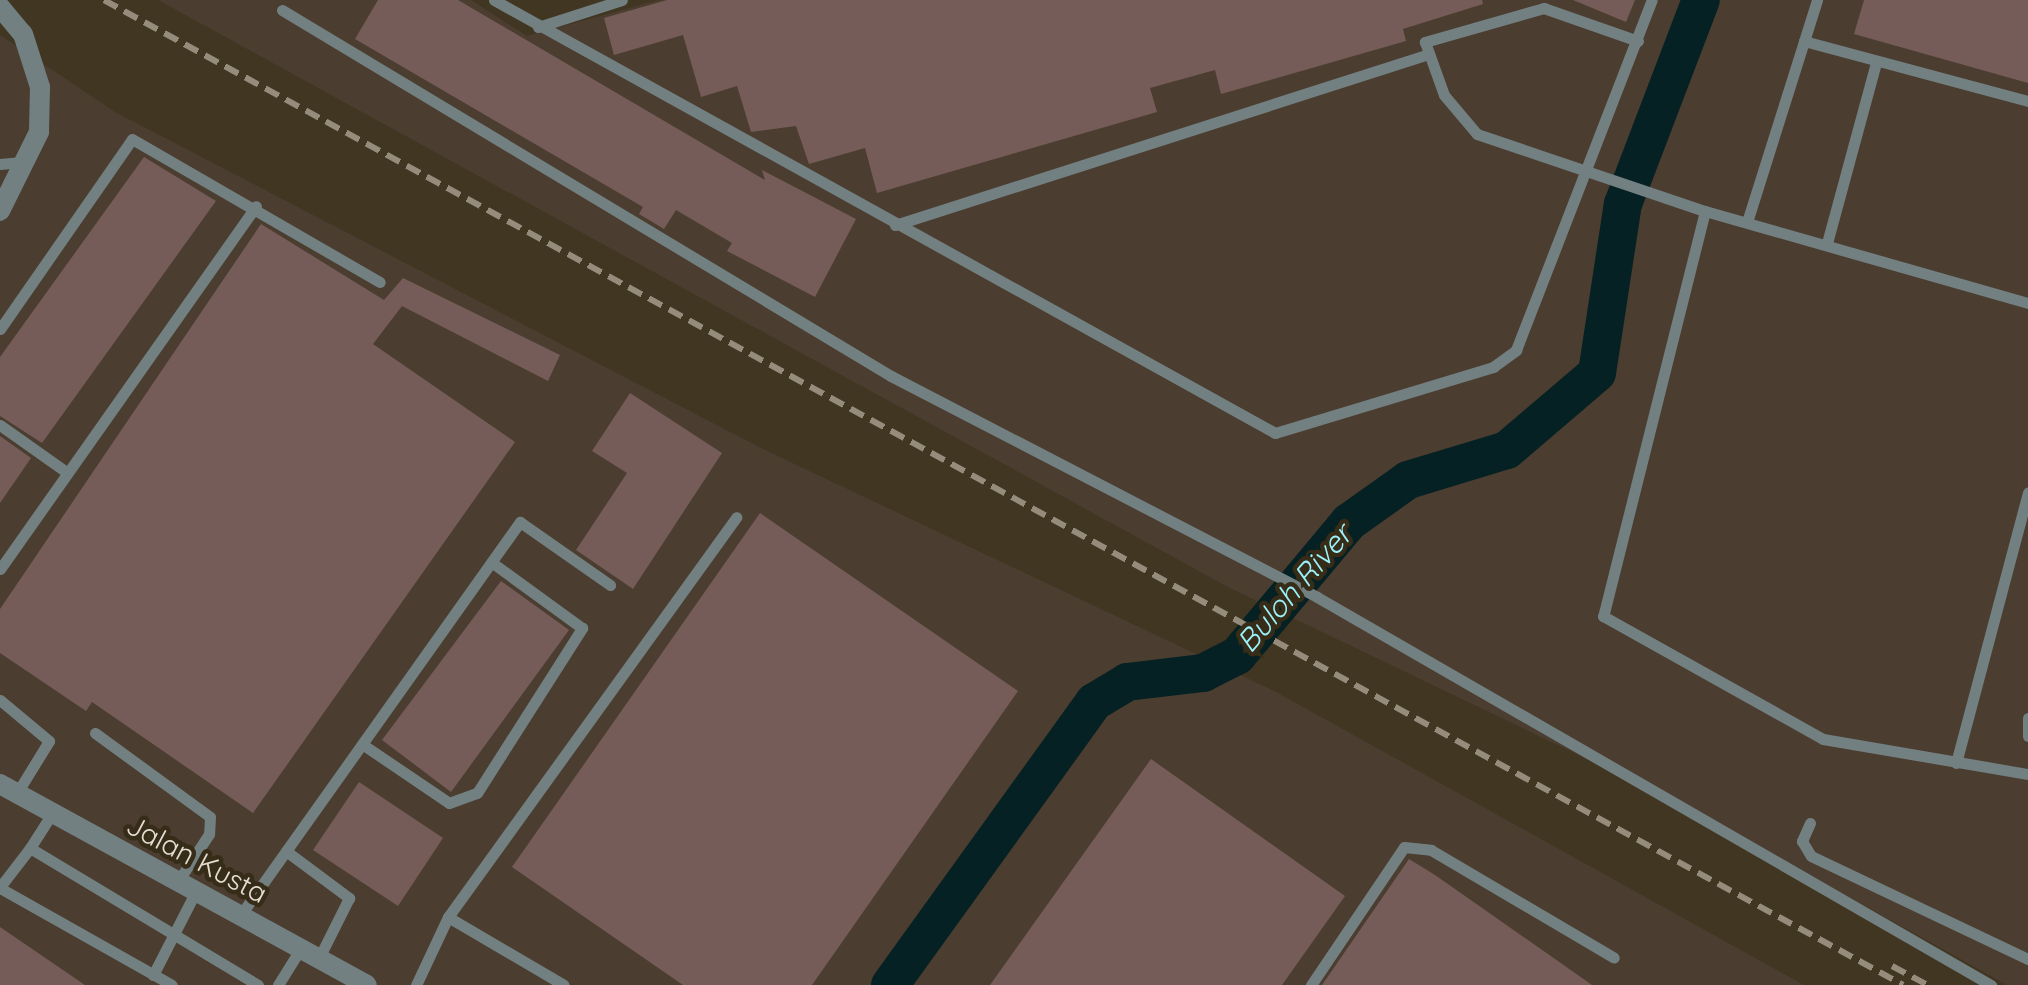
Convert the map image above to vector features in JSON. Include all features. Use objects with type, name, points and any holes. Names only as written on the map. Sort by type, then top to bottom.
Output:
[{"type":"street","points":[[0,7],[24,34],[40,87],[39,132],[0,211]]},
{"type":"street","points":[[0,188],[25,162]]},
{"type":"street","name":"Jalan Kusta","points":[[9,788],[242,913],[366,985]]},
{"type":"lane","points":[[494,0],[895,226],[1275,433],[1493,367],[1516,350],[1594,172],[1652,0]]},
{"type":"lane","points":[[538,27],[622,0]]},
{"type":"lane","points":[[1746,222],[1817,0]]},
{"type":"lane","points":[[1638,41],[1544,8],[1425,42],[1444,95],[1477,134],[1674,197],[1706,211],[2028,302]]},
{"type":"lane","points":[[282,10],[891,376],[1317,598],[1991,985]]},
{"type":"lane","points":[[1804,40],[1876,63],[2028,101]]},
{"type":"lane","points":[[895,226],[1429,54]]},
{"type":"lane","points":[[1827,243],[1876,63]]},
{"type":"lane","points":[[0,329],[132,140],[256,206],[380,282]]},
{"type":"lane","points":[[0,164],[25,162]]},
{"type":"lane","points":[[0,569],[65,471],[256,206]]},
{"type":"lane","points":[[1706,211],[1603,616],[1823,739],[2028,774]]},
{"type":"lane","points":[[0,425],[65,471]]},
{"type":"lane","points":[[1956,763],[2028,492]]},
{"type":"lane","points":[[416,985],[448,918],[736,518]]},
{"type":"lane","points":[[242,913],[520,522],[610,585]]},
{"type":"lane","points":[[362,744],[449,803],[477,792],[582,628],[491,562]]},
{"type":"lane","points":[[0,700],[49,741],[9,788]]},
{"type":"lane","points":[[2028,718],[2028,736]]},
{"type":"lane","points":[[95,733],[210,817],[210,834],[153,974]]},
{"type":"lane","points":[[53,812],[0,887],[172,985]]},
{"type":"lane","points":[[1810,823],[1802,841],[1810,856],[2028,959]]},
{"type":"lane","points":[[1311,985],[1404,847],[1431,850],[1614,958]]},
{"type":"lane","points":[[30,848],[258,985]]},
{"type":"lane","points":[[278,985],[310,953],[349,898],[286,851]]},
{"type":"lane","points":[[448,918],[564,985]]},
{"type":"shaded area","points":[[158,0],[471,0],[527,36],[659,0],[2028,0],[2028,985],[2007,985],[1691,809],[1226,586]]},
{"type":"shaded area","points":[[0,35],[115,112],[763,449],[1276,692],[1804,985],[0,985]]},
{"type":"building","points":[[378,0],[458,0],[765,180],[762,170],[856,219],[815,297],[727,251],[732,243],[676,210],[664,229],[639,214],[643,207],[355,39]]},
{"type":"building","points":[[667,0],[1482,0],[1483,4],[1403,29],[1406,41],[1221,94],[1215,70],[1150,88],[1157,112],[877,193],[865,148],[809,164],[796,126],[751,132],[737,86],[701,97],[683,35],[614,55],[604,18]]},
{"type":"building","points":[[1573,0],[1635,0],[1626,22]]},
{"type":"building","points":[[1864,0],[2028,0],[2028,83],[1854,34]]},
{"type":"building","points":[[144,157],[216,201],[42,443],[0,416],[0,357]]},
{"type":"building","points":[[261,224],[384,300],[403,278],[560,355],[548,381],[402,306],[373,344],[515,442],[253,813],[92,702],[86,711],[0,653],[0,609]]},
{"type":"building","points":[[630,393],[722,453],[633,589],[576,550],[627,473],[592,451]]},
{"type":"building","points":[[0,436],[31,458],[0,503]]},
{"type":"building","points":[[760,513],[1018,691],[812,985],[683,985],[512,867]]},
{"type":"building","points":[[501,581],[569,630],[451,792],[382,740]]},
{"type":"building","points":[[1151,759],[1345,896],[1282,985],[990,985]]},
{"type":"building","points":[[359,782],[443,838],[398,906],[313,850]]},
{"type":"building","points":[[1409,859],[1435,875],[1592,985],[1322,985]]},
{"type":"building","points":[[0,927],[85,985],[0,985]]},
{"type":"waterway","name":"Buloh River","points":[[890,985],[1094,702],[1127,682],[1203,673],[1237,656],[1349,522],[1408,480],[1507,450],[1597,373],[1623,204],[1701,0]]},
{"type":"railway","points":[[104,0],[1903,985]]},
{"type":"railway","points":[[1892,966],[1927,985]]}]
